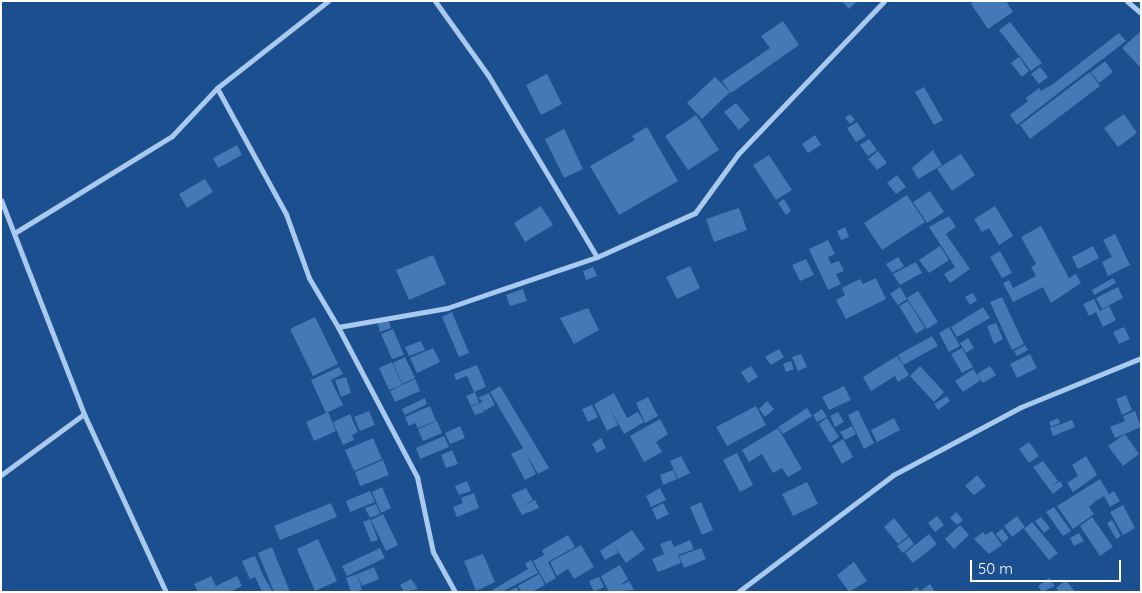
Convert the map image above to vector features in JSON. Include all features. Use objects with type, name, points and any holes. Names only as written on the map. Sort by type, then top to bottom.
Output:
[{"type":"street","points":[[16,232],[172,136],[217,88],[328,1]]},
{"type":"street","points":[[435,1],[488,75],[597,257]]},
{"type":"street","points":[[338,327],[447,308],[597,257],[695,213],[738,154],[884,1]]},
{"type":"street","points":[[1127,1],[1141,13]]},
{"type":"street","points":[[217,88],[286,214],[309,278],[338,327],[417,477],[433,552],[455,592]]},
{"type":"street","points":[[1,200],[16,232],[26,272],[84,414],[166,592]]},
{"type":"street","points":[[738,592],[893,475],[1021,407],[1141,358]]},
{"type":"street","points":[[1,475],[84,414]]},
{"type":"building","points":[[842,1],[857,1],[849,9]]},
{"type":"building","points":[[974,1],[1006,1],[1013,12],[988,29],[971,4]]},
{"type":"building","points":[[783,21],[799,45],[731,93],[722,81],[770,48],[761,36]]},
{"type":"building","points":[[1010,22],[1042,63],[1031,71],[999,30]]},
{"type":"building","points":[[1141,31],[1141,68],[1122,48]]},
{"type":"building","points":[[1119,33],[1126,41],[1017,125],[1010,115],[1028,101],[1026,98],[1039,88],[1041,91],[1053,84]]},
{"type":"building","points":[[1019,57],[1029,71],[1022,77],[1011,63]]},
{"type":"building","points":[[1105,61],[1113,72],[1099,83],[1091,72]]},
{"type":"building","points":[[1040,67],[1048,77],[1039,84],[1031,74]]},
{"type":"building","points":[[1090,72],[1100,86],[1030,139],[1020,125]]},
{"type":"building","points":[[547,74],[562,104],[541,115],[526,85]]},
{"type":"building","points":[[715,77],[730,92],[702,119],[687,103]]},
{"type":"building","points":[[924,87],[943,120],[934,125],[915,92]]},
{"type":"building","points":[[736,103],[750,120],[739,130],[724,112]]},
{"type":"building","points":[[850,114],[855,120],[850,124],[845,118]]},
{"type":"building","points":[[1124,114],[1137,133],[1118,147],[1104,128]]},
{"type":"building","points":[[696,115],[719,150],[688,170],[665,136]]},
{"type":"building","points":[[857,122],[866,136],[856,142],[847,128]]},
{"type":"building","points":[[647,127],[678,181],[619,215],[590,166],[635,140],[632,136]]},
{"type":"building","points":[[564,129],[583,169],[564,178],[545,139]]},
{"type":"building","points":[[815,135],[821,145],[808,153],[802,144]]},
{"type":"building","points":[[869,139],[877,150],[868,156],[860,145]]},
{"type":"building","points":[[237,145],[242,155],[218,168],[213,158]]},
{"type":"building","points":[[933,150],[942,165],[918,179],[912,168]]},
{"type":"building","points":[[878,151],[887,163],[877,170],[868,159]]},
{"type":"building","points":[[961,154],[975,175],[952,191],[937,169]]},
{"type":"building","points":[[769,155],[792,190],[776,200],[753,165]]},
{"type":"building","points":[[897,175],[906,187],[896,194],[887,183]]},
{"type":"building","points":[[205,179],[213,192],[187,208],[179,194]]},
{"type":"building","points":[[930,191],[944,212],[927,223],[913,202]]},
{"type":"building","points":[[907,195],[925,222],[882,250],[864,223]]},
{"type":"building","points":[[784,199],[791,211],[786,215],[778,203]]},
{"type":"building","points":[[541,206],[553,225],[525,242],[514,223]]},
{"type":"building","points":[[995,206],[1013,236],[999,245],[989,228],[982,232],[974,219]]},
{"type":"building","points":[[739,208],[747,230],[714,242],[706,219]]},
{"type":"building","points":[[949,216],[956,227],[946,234],[970,269],[950,283],[944,274],[955,267],[929,227]]},
{"type":"building","points":[[1041,226],[1069,278],[1076,274],[1081,283],[1051,303],[1043,287],[1013,302],[1003,283],[1009,280],[1013,288],[1036,276],[1031,267],[1036,264],[1021,237]]},
{"type":"building","points":[[845,227],[849,237],[841,240],[837,231]]},
{"type":"building","points":[[1115,234],[1130,265],[1108,276],[1102,262],[1112,257],[1103,240]]},
{"type":"building","points":[[828,240],[835,254],[828,257],[831,264],[839,261],[844,271],[836,274],[841,284],[828,290],[809,249]]},
{"type":"building","points":[[940,246],[949,260],[929,273],[919,260]]},
{"type":"building","points":[[1093,246],[1099,258],[1078,269],[1072,257]]},
{"type":"building","points":[[1000,251],[1012,273],[1002,278],[990,257]]},
{"type":"building","points":[[433,255],[446,284],[409,300],[396,270]]},
{"type":"building","points":[[898,257],[904,266],[892,273],[886,264]]},
{"type":"building","points":[[806,259],[814,275],[800,281],[792,265]]},
{"type":"building","points":[[916,262],[922,273],[900,285],[893,274]]},
{"type":"building","points":[[690,266],[700,288],[677,299],[666,277]]},
{"type":"building","points":[[593,267],[597,276],[586,280],[583,271]]},
{"type":"building","points":[[876,278],[886,299],[846,319],[836,300],[845,295],[842,288],[860,279],[863,284]]},
{"type":"building","points":[[1113,278],[1116,283],[1094,295],[1092,290]]},
{"type":"building","points":[[900,287],[907,299],[898,305],[890,294]]},
{"type":"building","points":[[1118,287],[1123,298],[1102,309],[1096,298]]},
{"type":"building","points":[[523,289],[527,301],[510,306],[506,295]]},
{"type":"building","points":[[918,291],[938,322],[927,329],[907,298]]},
{"type":"building","points":[[973,293],[977,300],[970,305],[965,297]]},
{"type":"building","points":[[1002,297],[1024,344],[1012,350],[990,302]]},
{"type":"building","points":[[1094,299],[1100,311],[1109,306],[1116,320],[1103,327],[1096,312],[1089,316],[1083,304]]},
{"type":"building","points":[[908,301],[925,328],[916,334],[899,306]]},
{"type":"building","points":[[983,307],[990,318],[957,337],[951,327]]},
{"type":"building","points":[[588,308],[599,330],[574,344],[560,318]]},
{"type":"building","points":[[452,312],[469,353],[459,357],[442,317]]},
{"type":"building","points":[[315,317],[338,364],[313,376],[290,329]]},
{"type":"building","points":[[388,318],[391,328],[380,332],[377,322]]},
{"type":"building","points":[[996,323],[1003,339],[994,344],[987,326]]},
{"type":"building","points":[[949,327],[960,346],[949,352],[939,333]]},
{"type":"building","points":[[1124,327],[1130,339],[1119,344],[1113,332]]},
{"type":"building","points":[[393,329],[404,355],[392,359],[381,334]]},
{"type":"building","points":[[932,336],[938,346],[903,365],[898,355]]},
{"type":"building","points":[[968,338],[974,348],[966,353],[960,343]]},
{"type":"building","points":[[421,341],[425,350],[409,356],[405,347]]},
{"type":"building","points":[[1025,345],[1028,350],[1017,356],[1014,351]]},
{"type":"building","points":[[433,348],[440,362],[417,373],[410,358]]},
{"type":"building","points":[[962,348],[973,367],[962,373],[951,354]]},
{"type":"building","points":[[779,349],[784,357],[771,365],[765,357]]},
{"type":"building","points":[[801,354],[807,367],[798,371],[792,357]]},
{"type":"building","points":[[1030,354],[1037,368],[1017,378],[1010,364]]},
{"type":"building","points":[[897,356],[909,375],[898,382],[895,376],[871,391],[863,377]]},
{"type":"building","points":[[405,357],[415,378],[402,384],[393,363]]},
{"type":"building","points":[[791,361],[794,369],[786,372],[783,364]]},
{"type":"building","points":[[392,362],[402,385],[389,390],[379,368]]},
{"type":"building","points":[[477,365],[486,387],[474,392],[467,376],[456,380],[454,374]]},
{"type":"building","points":[[751,366],[758,377],[748,383],[741,372]]},
{"type":"building","points":[[920,366],[944,392],[934,402],[910,376]]},
{"type":"building","points":[[990,366],[996,375],[983,383],[977,374]]},
{"type":"building","points":[[339,367],[343,374],[331,380],[343,405],[326,413],[311,380]]},
{"type":"building","points":[[973,369],[981,380],[963,392],[955,381]]},
{"type":"building","points":[[346,377],[351,393],[341,397],[335,380]]},
{"type":"building","points":[[415,379],[420,391],[395,402],[390,391]]},
{"type":"building","points":[[500,386],[549,468],[538,474],[525,452],[536,474],[525,480],[511,454],[523,448],[490,392]]},
{"type":"building","points":[[844,386],[851,400],[829,410],[822,397]]},
{"type":"building","points":[[475,392],[479,403],[471,406],[466,396]]},
{"type":"building","points":[[489,393],[495,405],[484,411],[480,403],[483,401],[478,398]]},
{"type":"building","points":[[614,393],[627,418],[638,412],[644,422],[624,434],[609,407],[618,425],[607,431],[594,404]]},
{"type":"building","points":[[1126,395],[1132,410],[1122,415],[1116,399]]},
{"type":"building","points":[[947,396],[950,401],[938,410],[934,404]]},
{"type":"building","points":[[648,397],[658,416],[645,423],[636,403]]},
{"type":"building","points":[[425,398],[427,404],[405,415],[402,409]]},
{"type":"building","points":[[767,401],[774,409],[765,417],[759,409]]},
{"type":"building","points":[[480,403],[484,412],[475,415],[471,407]]},
{"type":"building","points":[[592,405],[598,417],[588,422],[582,409]]},
{"type":"building","points":[[430,406],[436,421],[418,428],[415,423],[409,426],[405,417]]},
{"type":"building","points":[[756,406],[766,425],[727,446],[716,427]]},
{"type":"building","points":[[807,408],[812,416],[783,434],[778,427]]},
{"type":"building","points":[[822,409],[827,417],[817,422],[813,415]]},
{"type":"building","points":[[858,410],[874,443],[864,449],[848,415]]},
{"type":"building","points":[[369,411],[375,425],[360,431],[354,417]]},
{"type":"building","points":[[1135,411],[1141,427],[1115,438],[1110,427],[1125,421],[1123,416]]},
{"type":"building","points":[[328,412],[336,431],[314,441],[306,422]]},
{"type":"building","points":[[838,412],[844,422],[835,427],[830,416]]},
{"type":"building","points":[[350,414],[358,432],[352,435],[354,440],[343,445],[333,422]]},
{"type":"building","points":[[827,418],[839,437],[830,443],[819,424]]},
{"type":"building","points":[[894,418],[900,430],[877,442],[871,430]]},
{"type":"building","points":[[1058,418],[1060,423],[1051,427],[1049,422]]},
{"type":"building","points":[[660,419],[668,434],[656,442],[662,452],[644,462],[630,436]]},
{"type":"building","points":[[1072,420],[1075,427],[1053,436],[1050,428]]},
{"type":"building","points":[[437,421],[442,433],[423,441],[418,429]]},
{"type":"building","points":[[460,426],[465,438],[450,444],[445,433]]},
{"type":"building","points":[[852,426],[856,434],[845,440],[840,432]]},
{"type":"building","points":[[778,428],[802,469],[788,477],[782,468],[773,473],[762,454],[749,462],[742,450]]},
{"type":"building","points":[[1125,434],[1139,454],[1123,466],[1108,446]]},
{"type":"building","points":[[444,436],[449,447],[420,459],[416,448]]},
{"type":"building","points":[[373,438],[382,459],[354,471],[345,450]]},
{"type":"building","points":[[601,438],[606,448],[597,453],[592,444]]},
{"type":"building","points":[[843,439],[853,457],[842,464],[832,446]]},
{"type":"building","points":[[1029,442],[1039,456],[1029,463],[1019,449]]},
{"type":"building","points":[[452,450],[458,464],[446,468],[441,455]]},
{"type":"building","points":[[737,453],[753,485],[740,492],[723,460]]},
{"type":"building","points":[[681,456],[690,473],[678,479],[670,461]]},
{"type":"building","points":[[1086,456],[1097,475],[1073,492],[1067,483],[1078,476],[1072,465]]},
{"type":"building","points":[[383,460],[389,475],[360,486],[355,472]]},
{"type":"building","points":[[1043,461],[1058,481],[1051,487],[1060,481],[1063,486],[1053,494],[1033,467]]},
{"type":"building","points":[[673,470],[677,479],[663,485],[660,475]]},
{"type":"building","points":[[977,475],[986,486],[974,495],[965,486]]},
{"type":"building","points":[[1100,479],[1109,494],[1114,491],[1120,501],[1110,507],[1104,496],[1097,500],[1089,507],[1094,514],[1073,529],[1057,506]]},
{"type":"building","points":[[467,481],[471,491],[459,495],[455,486]]},
{"type":"building","points":[[807,482],[818,504],[793,516],[782,494]]},
{"type":"building","points":[[382,487],[391,508],[381,513],[372,492]]},
{"type":"building","points":[[526,488],[533,500],[521,507],[535,500],[539,508],[522,515],[511,495]]},
{"type":"building","points":[[660,488],[666,500],[651,507],[646,496]]},
{"type":"building","points":[[370,491],[375,502],[350,512],[346,501]]},
{"type":"building","points":[[474,493],[479,508],[457,517],[453,507],[463,503],[461,498]]},
{"type":"building","points":[[701,502],[713,530],[702,535],[690,507]]},
{"type":"building","points":[[331,503],[337,517],[280,540],[274,526]]},
{"type":"building","points":[[663,503],[669,514],[657,520],[652,509]]},
{"type":"building","points":[[376,504],[380,514],[370,518],[365,508]]},
{"type":"building","points":[[1123,505],[1135,528],[1123,535],[1110,512]]},
{"type":"building","points":[[1054,507],[1071,531],[1063,536],[1046,512]]},
{"type":"building","points":[[956,512],[963,520],[957,525],[950,518]]},
{"type":"building","points":[[383,514],[398,545],[386,551],[371,520]]},
{"type":"building","points":[[937,516],[944,525],[935,532],[928,523]]},
{"type":"building","points":[[1017,516],[1025,527],[1012,537],[1004,526]]},
{"type":"building","points":[[1041,517],[1050,528],[1044,533],[1035,521]]},
{"type":"building","points":[[1092,517],[1113,547],[1100,556],[1080,526]]},
{"type":"building","points":[[894,518],[908,536],[898,544],[884,527]]},
{"type":"building","points":[[370,519],[378,540],[371,542],[363,522]]},
{"type":"building","points":[[1112,520],[1121,536],[1116,539],[1107,523]]},
{"type":"building","points":[[1032,522],[1058,553],[1049,560],[1024,529]]},
{"type":"building","points":[[960,525],[969,535],[954,549],[945,539]]},
{"type":"building","points":[[1002,529],[1009,538],[1003,543],[996,534]]},
{"type":"building","points":[[632,530],[645,549],[626,563],[614,546],[618,553],[605,560],[600,551]]},
{"type":"building","points":[[992,531],[1002,545],[989,554],[974,539],[983,532],[985,535]]},
{"type":"building","points":[[1079,533],[1084,541],[1074,546],[1070,538]]},
{"type":"building","points":[[929,534],[937,544],[913,563],[905,553]]},
{"type":"building","points":[[568,535],[575,547],[548,562],[556,578],[546,584],[533,561],[544,555],[542,550]]},
{"type":"building","points":[[909,537],[914,544],[903,553],[897,546]]},
{"type":"building","points":[[318,539],[337,581],[315,591],[297,549]]},
{"type":"building","points":[[671,540],[674,547],[690,540],[694,549],[678,555],[681,563],[658,572],[652,559],[664,554],[660,544]]},
{"type":"building","points":[[581,545],[594,567],[574,579],[568,569],[557,576],[550,562]]},
{"type":"building","points":[[272,547],[290,592],[274,592],[258,553]]},
{"type":"building","points":[[380,548],[385,558],[347,576],[342,566]]},
{"type":"building","points":[[701,548],[706,559],[684,568],[679,556]]},
{"type":"building","points":[[483,554],[495,582],[476,591],[464,561]]},
{"type":"building","points":[[255,556],[273,592],[262,592],[255,577],[250,579],[242,561]]},
{"type":"building","points":[[531,560],[538,573],[502,592],[489,592],[528,569],[525,564]]},
{"type":"building","points":[[854,562],[867,581],[849,592],[837,575]]},
{"type":"building","points":[[620,565],[628,579],[619,586],[629,581],[634,590],[609,592],[601,576]]},
{"type":"building","points":[[374,567],[379,579],[362,586],[357,574]]},
{"type":"building","points":[[357,574],[362,590],[351,592],[346,578]]},
{"type":"building","points":[[539,574],[545,585],[532,592],[521,592],[518,586]]},
{"type":"building","points":[[211,576],[216,586],[237,576],[242,586],[230,592],[198,592],[194,584]]},
{"type":"building","points":[[599,577],[604,587],[594,592],[589,581]]},
{"type":"building","points":[[1049,578],[1055,586],[1042,592],[1038,586]]},
{"type":"building","points":[[411,579],[418,589],[404,592],[400,585]]},
{"type":"building","points":[[1066,580],[1075,592],[1059,592],[1056,588]]},
{"type":"building","points":[[930,584],[935,592],[910,592],[917,587],[920,591]]},
{"type":"building","points":[[517,587],[519,592],[507,592]]}]
